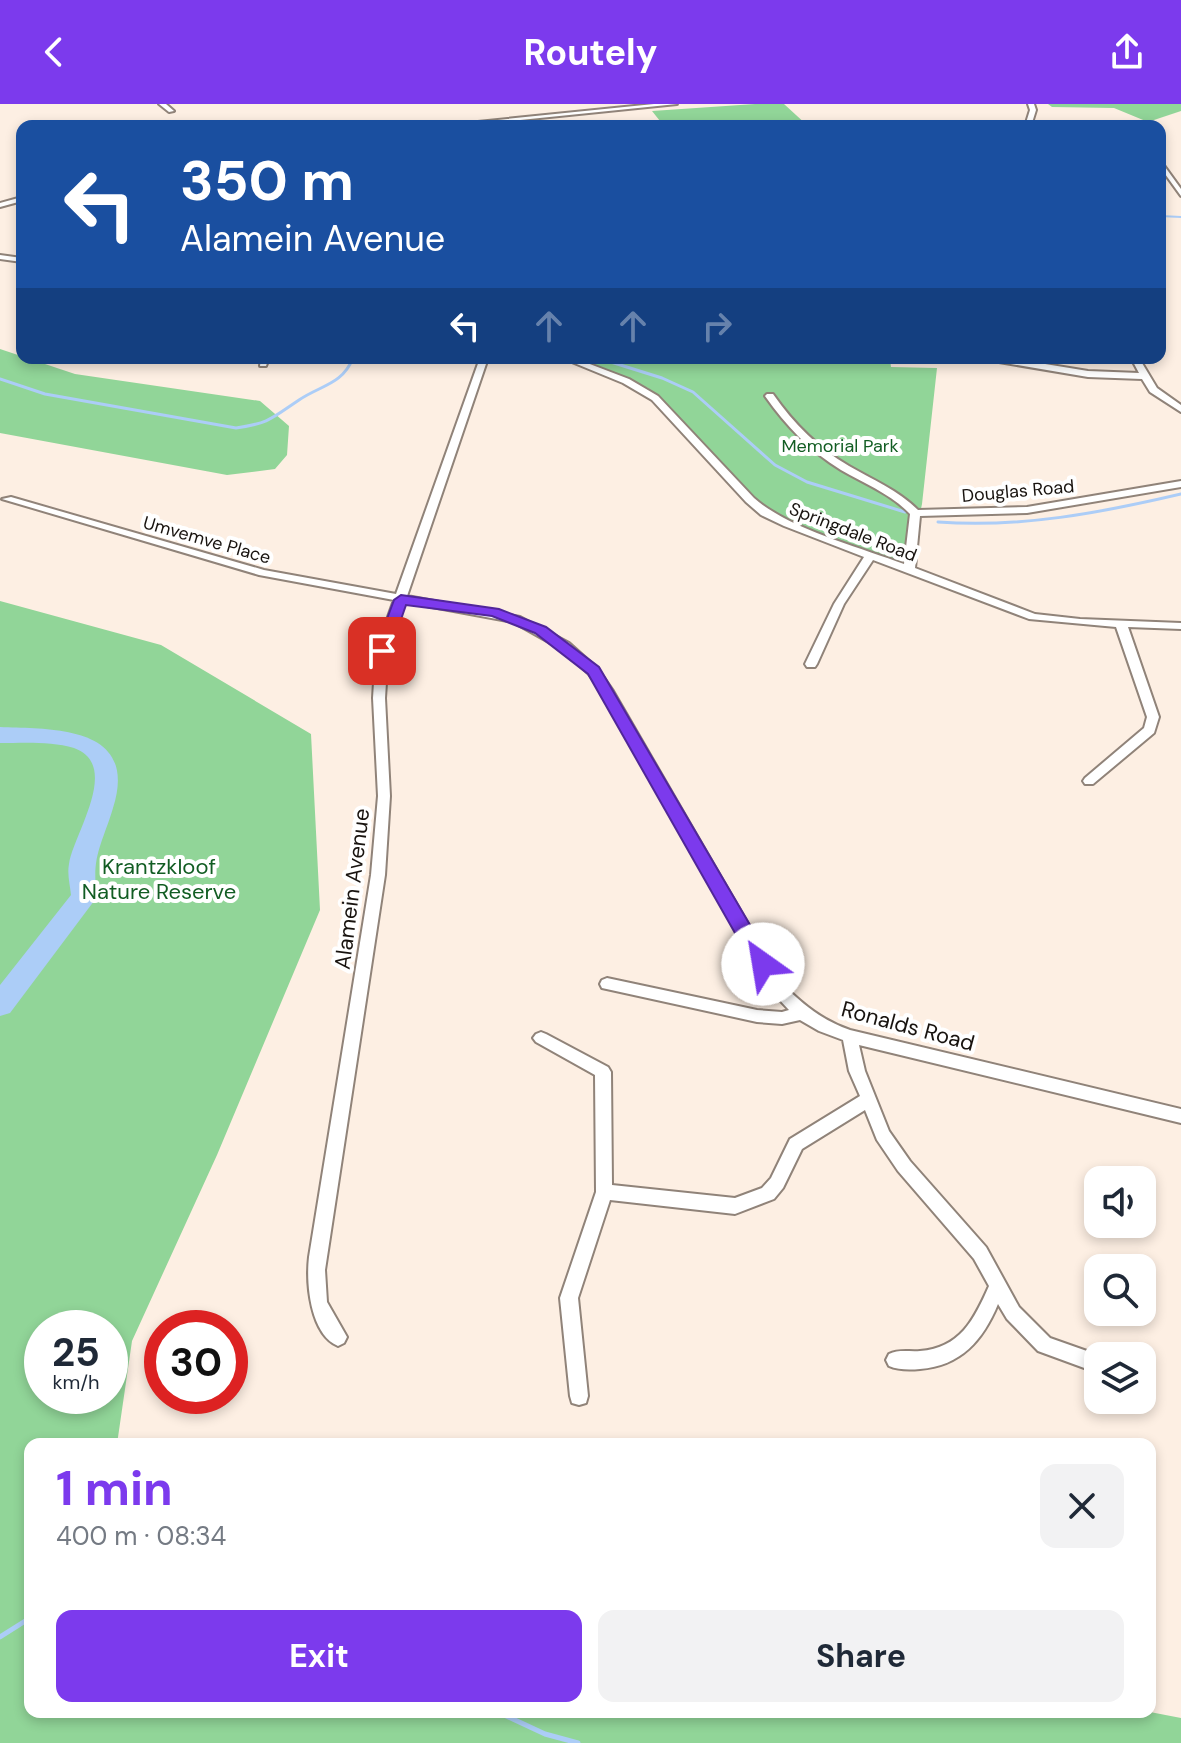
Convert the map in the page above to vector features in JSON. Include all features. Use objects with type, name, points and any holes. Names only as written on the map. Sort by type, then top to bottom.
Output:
[{"type":"street","points":[[162,104],[171,111]]},
{"type":"street","points":[[535,120],[674,104]]},
{"type":"street","points":[[1166,171],[1181,194]]},
{"type":"street","name":"Alamein Avenue","points":[[338,1337],[320,1314],[315,1286],[319,1242],[378,875],[384,796],[378,673],[382,651],[482,364]]},
{"type":"street","name":"Springdale Road","points":[[582,364],[626,381],[655,398],[733,484],[765,513],[1033,617],[1181,626]]},
{"type":"street","points":[[1029,364],[1088,374],[1143,376]]},
{"type":"street","points":[[1138,364],[1153,390],[1181,409]]},
{"type":"street","points":[[770,396],[800,437],[826,456],[901,498],[915,513],[909,571]]},
{"type":"street","name":"Douglas Road","points":[[915,513],[1027,510],[1181,484]]},
{"type":"street","name":"Umvemve Place","points":[[7,499],[263,573],[401,600]]},
{"type":"street","points":[[811,664],[839,604],[870,556]]},
{"type":"street","name":"Ronalds Road","points":[[401,600],[494,612],[516,619],[565,646],[593,671],[623,716],[747,939],[779,990],[802,1013],[824,1027],[850,1036],[1181,1116]]},
{"type":"street","points":[[1089,781],[1150,730],[1153,717],[1121,624]]},
{"type":"street","points":[[607,984],[757,1016],[782,1018],[802,1013]]},
{"type":"street","points":[[850,1036],[867,1100],[883,1135],[904,1166],[980,1253],[997,1287],[1028,1332],[1044,1345],[1084,1359]]},
{"type":"street","points":[[541,1038],[603,1071],[604,1192],[569,1298],[579,1396]]},
{"type":"street","points":[[604,1192],[735,1206],[753,1202],[768,1194],[777,1183],[796,1144],[867,1100]]},
{"type":"street","points":[[895,1360],[945,1358],[962,1347],[989,1307],[997,1287]]},
{"type":"green space","points":[[784,104],[801,120],[659,120],[652,111]]},
{"type":"green space","points":[[1048,104],[1181,104],[1181,111],[1154,120],[1143,120],[1114,108],[1052,107]]},
{"type":"green space","points":[[0,349],[16,354],[16,364],[45,364],[75,374],[260,401],[289,426],[287,455],[275,469],[227,475],[0,433]]},
{"type":"green space","name":"Memorial Park","points":[[583,364],[891,364],[891,367],[937,368],[922,504],[909,566],[771,515],[648,388]]},
{"type":"green space","name":"Krantzkloof Nature Reserve","points":[[0,601],[161,645],[311,734],[320,910],[217,1155],[144,1310],[132,1341],[128,1368],[128,1310],[24,1310],[24,1414],[121,1414],[118,1438],[24,1438],[24,1718],[1156,1718],[1156,1713],[1181,1718],[1181,1743],[0,1743]]},
{"type":"waterway","points":[[1166,216],[1181,217]]},
{"type":"waterway","points":[[0,379],[45,394],[236,428],[270,419],[330,384],[350,364]]},
{"type":"waterway","points":[[617,364],[693,392],[775,465],[807,482],[905,512]]},
{"type":"waterway","points":[[938,522],[1030,521],[1181,494]]},
{"type":"waterway","points":[[0,735],[48,737],[84,743],[102,760],[106,773],[103,803],[81,864],[84,897],[0,1005]]},
{"type":"waterway","points":[[0,1637],[24,1622]]},
{"type":"waterway","points":[[511,1718],[545,1734],[578,1743]]},
{"type":"route","points":[[382,651],[401,600],[494,612],[541,630],[565,646],[593,671],[623,716],[763,964]]}]
